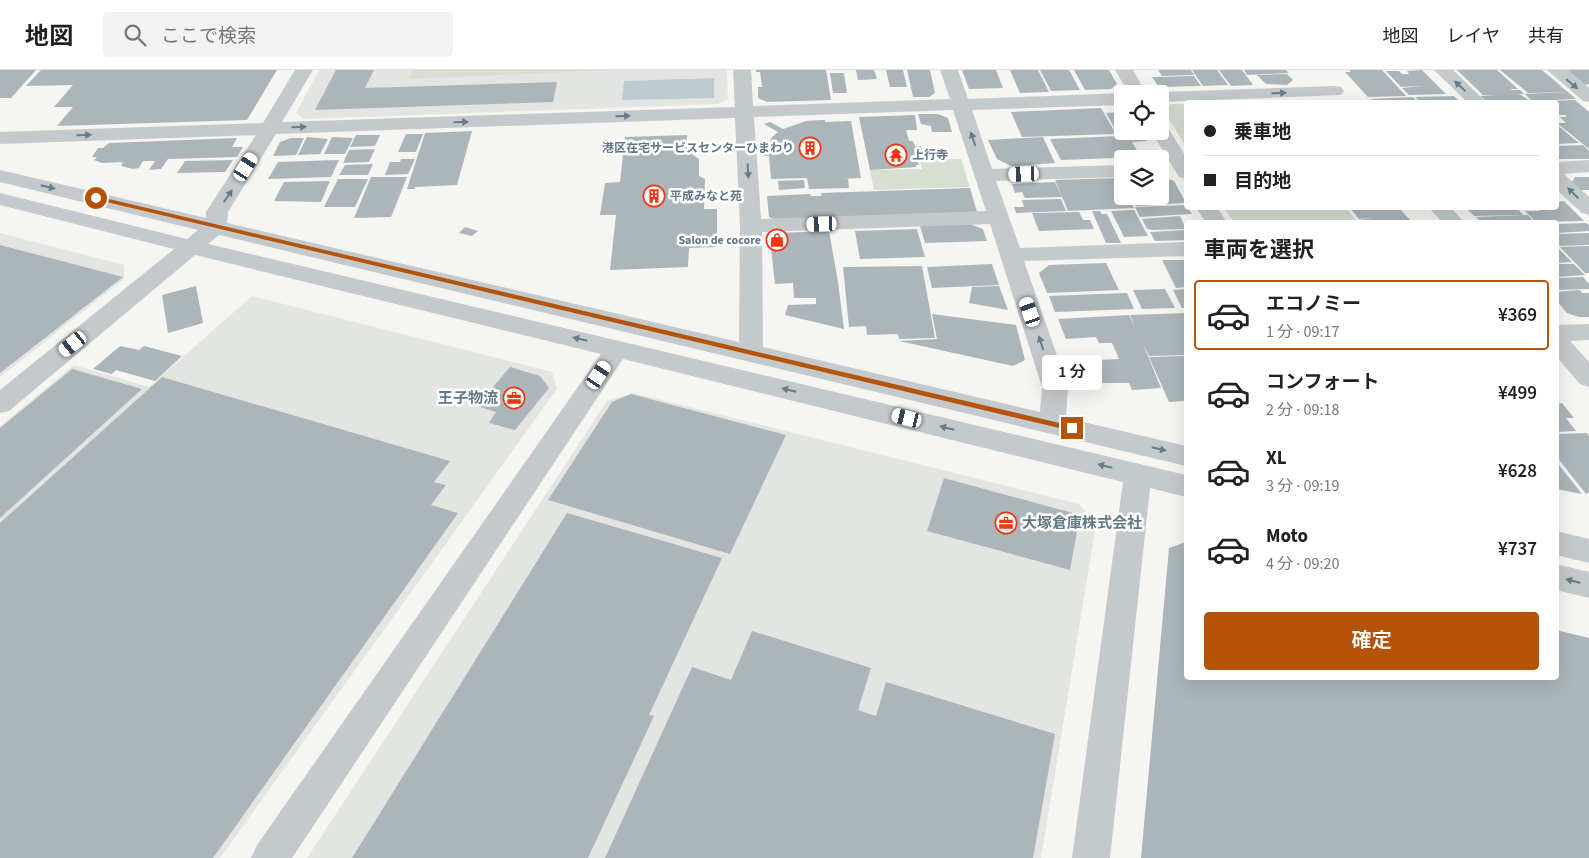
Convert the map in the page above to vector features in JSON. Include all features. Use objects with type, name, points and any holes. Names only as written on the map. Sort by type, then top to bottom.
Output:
[{"type":"street","points":[[0,404],[216,226],[217,212],[304,70]]},
{"type":"street","points":[[742,70],[751,226],[751,353]]},
{"type":"street","points":[[949,70],[1055,387],[1052,424]]},
{"type":"street","points":[[1124,70],[1133,85]]},
{"type":"street","points":[[1443,70],[1475,100]]},
{"type":"street","points":[[1556,70],[1589,97]]},
{"type":"street","points":[[1169,97],[1335,90]]},
{"type":"street","points":[[11,158],[270,128],[1114,99]]},
{"type":"street","points":[[0,138],[11,158],[216,226],[1184,456]]},
{"type":"street","points":[[1166,140],[1184,169]]},
{"type":"street","points":[[1559,168],[1589,166]]},
{"type":"street","points":[[1169,170],[1184,171]]},
{"type":"street","points":[[985,175],[1114,171]]},
{"type":"street","points":[[1559,180],[1589,209]]},
{"type":"street","points":[[0,199],[191,247],[618,348],[1184,486]]},
{"type":"street","points":[[1442,210],[1452,220]]},
{"type":"street","points":[[751,226],[999,217]]},
{"type":"street","points":[[1011,254],[1184,249]]},
{"type":"street","points":[[1559,333],[1589,332]]},
{"type":"street","points":[[1559,343],[1589,378]]},
{"type":"street","points":[[270,858],[618,348]]},
{"type":"street","points":[[1091,858],[1138,474]]},
{"type":"street","points":[[1559,544],[1589,551]]},
{"type":"street","points":[[1559,578],[1589,585]]},
{"type":"shaded area","points":[[319,70],[727,70],[728,99],[718,104],[305,119],[296,113]]},
{"type":"shaded area","points":[[412,70],[615,70],[409,79]]},
{"type":"shaded area","points":[[714,78],[714,98],[622,100],[624,81]]},
{"type":"shaded area","points":[[1171,104],[1184,104],[1184,144],[1169,119],[1169,106]]},
{"type":"shaded area","points":[[961,159],[970,187],[874,190],[870,170],[922,169],[920,160]]},
{"type":"shaded area","points":[[1225,210],[1348,210],[1355,220],[1233,220]]},
{"type":"shaded area","points":[[0,233],[124,265],[124,279],[0,377]]},
{"type":"shaded area","points":[[252,296],[552,372],[557,389],[220,858],[0,858],[0,426],[74,365],[149,387]]},
{"type":"shaded area","points":[[633,393],[1079,504],[1096,525],[1041,858],[307,858],[607,401]]},
{"type":"building","points":[[0,70],[36,70],[11,98],[0,98]]},
{"type":"building","points":[[41,70],[277,70],[247,120],[57,126],[73,107],[54,107],[73,85],[26,86]]},
{"type":"building","points":[[336,70],[374,70],[365,88],[557,82],[553,102],[315,110]]},
{"type":"building","points":[[756,70],[826,70],[831,100],[767,102],[758,98],[758,87],[762,87],[760,72],[756,72]]},
{"type":"building","points":[[856,70],[874,70],[877,79],[858,80]]},
{"type":"building","points":[[886,70],[903,70],[907,87],[890,87]]},
{"type":"building","points":[[907,70],[930,70],[935,93],[929,97],[913,97]]},
{"type":"building","points":[[962,70],[996,70],[1003,88],[969,89]]},
{"type":"building","points":[[1010,70],[1038,70],[1049,92],[1020,93]]},
{"type":"building","points":[[1040,70],[1069,70],[1080,90],[1051,91]]},
{"type":"building","points":[[1074,70],[1109,70],[1117,84],[1111,89],[1085,90]]},
{"type":"building","points":[[1158,70],[1191,70],[1194,75],[1162,76]]},
{"type":"building","points":[[1192,70],[1217,70],[1228,85],[1203,86]]},
{"type":"building","points":[[1219,70],[1242,70],[1253,85],[1231,86]]},
{"type":"building","points":[[1244,70],[1286,70],[1289,73],[1247,75]]},
{"type":"building","points":[[1349,70],[1382,70],[1406,96],[1368,97],[1345,72],[1351,72]]},
{"type":"building","points":[[1422,70],[1446,94],[1409,95],[1402,88],[1422,86],[1401,87],[1386,71],[1399,71],[1402,74],[1409,74],[1407,71]]},
{"type":"building","points":[[1457,70],[1497,70],[1518,89],[1510,89],[1520,90],[1524,94],[1519,94],[1529,100],[1485,100],[1480,96],[1494,95],[1483,95]]},
{"type":"building","points":[[1500,70],[1542,70],[1576,99],[1531,100],[1525,94],[1566,92],[1528,93]]},
{"type":"building","points":[[1567,70],[1589,70],[1589,84],[1585,85]]},
{"type":"building","points":[[830,73],[844,73],[847,93],[833,93]]},
{"type":"building","points":[[1287,74],[1293,80],[1287,85],[1266,84],[1257,75]]},
{"type":"building","points":[[1194,76],[1201,86],[1158,85],[1152,77]]},
{"type":"building","points":[[1454,96],[1458,100],[1418,100],[1415,97]]},
{"type":"building","points":[[1413,97],[1416,100],[1371,100],[1370,99]]},
{"type":"building","points":[[1575,100],[1589,112],[1589,149],[1559,125],[1559,123],[1566,123],[1560,117],[1567,117],[1559,115],[1559,101]]},
{"type":"building","points":[[1101,108],[1114,131],[1114,134],[1022,137],[1011,112]]},
{"type":"building","points":[[1114,112],[1114,127],[1106,113]]},
{"type":"building","points":[[918,114],[938,114],[948,118],[952,132],[932,132],[931,126],[921,124]]},
{"type":"building","points":[[915,115],[917,130],[906,130],[909,141],[913,141],[915,146],[921,146],[924,159],[917,160],[919,165],[916,165],[916,167],[870,170],[859,117]]},
{"type":"building","name":"港区在宅サービスセンターひまわり","points":[[825,120],[825,122],[851,121],[861,178],[842,179],[848,179],[849,188],[809,189],[807,178],[771,179],[769,156],[763,156],[772,137],[778,132],[764,124],[770,122],[783,129],[806,121]]},
{"type":"building","points":[[1559,126],[1579,143],[1559,144]]},
{"type":"building","points":[[472,131],[457,185],[407,189],[425,133]]},
{"type":"building","points":[[406,134],[423,134],[416,152],[398,152]]},
{"type":"building","points":[[356,135],[380,135],[375,146],[350,147]]},
{"type":"building","name":"平成みなと苑","points":[[687,135],[687,151],[699,159],[699,176],[705,179],[704,209],[717,209],[717,247],[689,248],[688,267],[610,270],[616,215],[600,215],[605,183],[620,182],[625,137]]},
{"type":"building","points":[[1114,136],[1114,140],[1147,141],[1132,142],[1137,150],[1114,150],[1114,158],[1061,160],[1050,139]]},
{"type":"building","points":[[307,137],[328,139],[320,154],[298,155]]},
{"type":"building","points":[[332,137],[353,138],[345,154],[324,154]]},
{"type":"building","points":[[1043,137],[1055,163],[1011,166],[997,159],[988,140]]},
{"type":"building","points":[[237,138],[232,147],[243,147],[237,157],[168,159],[161,169],[149,170],[155,161],[143,161],[139,168],[133,169],[121,166],[123,162],[102,163],[94,160],[97,157],[92,157],[98,148],[103,148],[109,143]]},
{"type":"building","points":[[291,138],[304,138],[296,155],[273,156],[280,142]]},
{"type":"building","points":[[1583,145],[1589,151],[1589,159],[1559,159],[1559,146]]},
{"type":"building","points":[[375,149],[369,162],[343,163],[349,150]]},
{"type":"building","points":[[401,159],[415,159],[408,174],[385,175],[390,162],[400,162]]},
{"type":"building","points":[[233,160],[225,172],[177,173],[185,161]]},
{"type":"building","points":[[339,160],[331,177],[268,179],[278,162]]},
{"type":"building","points":[[373,164],[368,175],[339,175],[345,165]]},
{"type":"building","points":[[371,177],[407,177],[391,217],[354,218]]},
{"type":"building","points":[[1575,177],[1589,177],[1589,190],[1580,190],[1572,182]]},
{"type":"building","points":[[1114,178],[1114,205],[1132,205],[1134,208],[1068,211],[1055,180]]},
{"type":"building","points":[[338,179],[368,179],[355,207],[324,207]]},
{"type":"building","points":[[1169,179],[1174,181],[1184,199],[1184,203],[1169,204]]},
{"type":"building","points":[[804,180],[805,188],[779,190],[778,181]]},
{"type":"building","points":[[330,181],[321,202],[274,201],[284,182]]},
{"type":"building","points":[[1055,182],[1062,197],[1025,198],[1022,192],[1015,193],[1012,184]]},
{"type":"building","points":[[970,188],[977,212],[774,219],[769,217],[767,196],[810,194],[811,196],[822,196],[821,193]]},
{"type":"building","points":[[1061,199],[1066,211],[1016,213],[1014,207],[1024,207],[1022,200]]},
{"type":"building","points":[[1564,201],[1584,221],[1534,220],[1525,211],[1559,210],[1559,202]]},
{"type":"building","points":[[1184,205],[1184,210],[1189,210],[1192,214],[1140,217],[1135,207]]},
{"type":"building","points":[[1134,210],[1148,236],[1124,237],[1111,211]]},
{"type":"building","points":[[1352,210],[1401,210],[1410,220],[1359,220],[1372,218],[1359,219]]},
{"type":"building","points":[[1468,210],[1519,210],[1523,215],[1474,216]]},
{"type":"building","points":[[1092,211],[1100,211],[1102,214],[1107,214],[1121,243],[1106,243]]},
{"type":"building","points":[[1079,212],[1083,220],[1090,220],[1094,229],[1039,231],[1032,213]]},
{"type":"building","points":[[1528,215],[1532,220],[1479,220],[1476,217]]},
{"type":"building","points":[[1180,216],[1184,229],[1147,229],[1142,219]]},
{"type":"building","points":[[1586,223],[1589,225],[1589,231],[1559,233],[1559,224]]},
{"type":"building","points":[[970,224],[983,229],[987,241],[925,243],[920,226]]},
{"type":"building","points":[[465,227],[478,231],[472,236],[459,233]]},
{"type":"building","points":[[917,229],[925,257],[860,259],[855,231]]},
{"type":"building","points":[[1184,230],[1184,240],[1155,241],[1150,232]]},
{"type":"building","points":[[829,231],[844,329],[785,315],[788,305],[816,304],[816,298],[794,298],[793,283],[775,284],[770,238],[777,233]]},
{"type":"building","points":[[1589,233],[1589,245],[1560,246],[1559,234]]},
{"type":"building","points":[[0,245],[123,277],[0,373]]},
{"type":"building","points":[[1589,246],[1589,273],[1585,273],[1560,247]]},
{"type":"building","points":[[1559,249],[1572,262],[1559,263]]},
{"type":"building","points":[[1162,260],[1184,260],[1184,287],[1176,288]]},
{"type":"building","points":[[1106,263],[1119,290],[1047,293],[1039,273],[1049,265]]},
{"type":"building","points":[[992,264],[999,285],[932,288],[927,267]]},
{"type":"building","points":[[1559,264],[1574,264],[1585,275],[1559,277]]},
{"type":"building","points":[[922,266],[935,338],[899,339],[898,334],[867,335],[866,326],[849,327],[843,267]]},
{"type":"building","points":[[1583,277],[1589,284],[1589,289],[1559,290],[1559,278]]},
{"type":"building","points":[[196,286],[203,323],[168,333],[162,295]]},
{"type":"building","points":[[999,286],[1008,310],[969,303],[972,287]]},
{"type":"building","points":[[1165,289],[1175,308],[1142,309],[1133,290]]},
{"type":"building","points":[[1184,289],[1184,308],[1182,308],[1173,290]]},
{"type":"building","points":[[1580,290],[1582,293],[1589,293],[1589,317],[1579,317],[1567,313],[1559,304],[1559,292]]},
{"type":"building","points":[[1127,293],[1134,309],[1055,312],[1049,296]]},
{"type":"building","points":[[1184,313],[1184,355],[1149,356],[1143,344],[1161,388],[1132,390],[1129,383],[1090,383],[1075,369],[1071,361],[1119,359],[1112,343],[1099,343],[1096,337],[1066,339],[1058,319],[1129,315],[1135,327],[1130,315]]},
{"type":"building","points":[[932,314],[1016,325],[1025,360],[1013,366],[899,341],[937,339]]},
{"type":"building","points":[[120,346],[139,350],[144,346],[182,356],[155,381],[116,370],[112,374],[93,369]]},
{"type":"building","points":[[1184,356],[1184,401],[1169,402],[1149,357]]},
{"type":"building","points":[[510,367],[540,376],[549,388],[515,430],[489,423],[496,412],[477,406]]},
{"type":"building","points":[[72,369],[142,389],[0,518],[0,428]]},
{"type":"building","points":[[162,377],[450,461],[434,482],[446,485],[431,505],[458,513],[213,858],[0,858],[0,523]]},
{"type":"building","points":[[631,394],[786,435],[730,554],[548,500],[612,402]]},
{"type":"building","points":[[1562,403],[1574,418],[1566,418],[1576,431],[1559,432],[1559,404]]},
{"type":"building","points":[[1587,433],[1589,436],[1589,492],[1586,494],[1559,460],[1559,434]]},
{"type":"building","points":[[1559,465],[1582,494],[1559,490]]},
{"type":"building","points":[[944,478],[1080,515],[1070,570],[927,531]]},
{"type":"building","points":[[567,513],[722,558],[649,715],[654,716],[588,858],[352,858]]},
{"type":"building","points":[[1184,543],[1184,680],[1559,680],[1559,631],[1589,638],[1589,858],[1141,858],[1169,548]]},
{"type":"building","points":[[752,631],[871,668],[858,710],[876,716],[886,682],[1055,734],[1033,858],[605,858],[692,667],[731,680]]},
{"type":"place","name":"港区在宅サービスセンターひまわり","points":[[810,148]]},
{"type":"place","name":"上行寺","points":[[896,155]]},
{"type":"place","name":"平成みなと苑","points":[[654,196]]},
{"type":"place","name":"Salon de cocore","points":[[777,240]]},
{"type":"place","name":"王子物流","points":[[514,398]]},
{"type":"place","name":"大塚倉庫株式会社","points":[[1006,523]]},
{"type":"route","points":[[96,198],[1072,428]]}]
